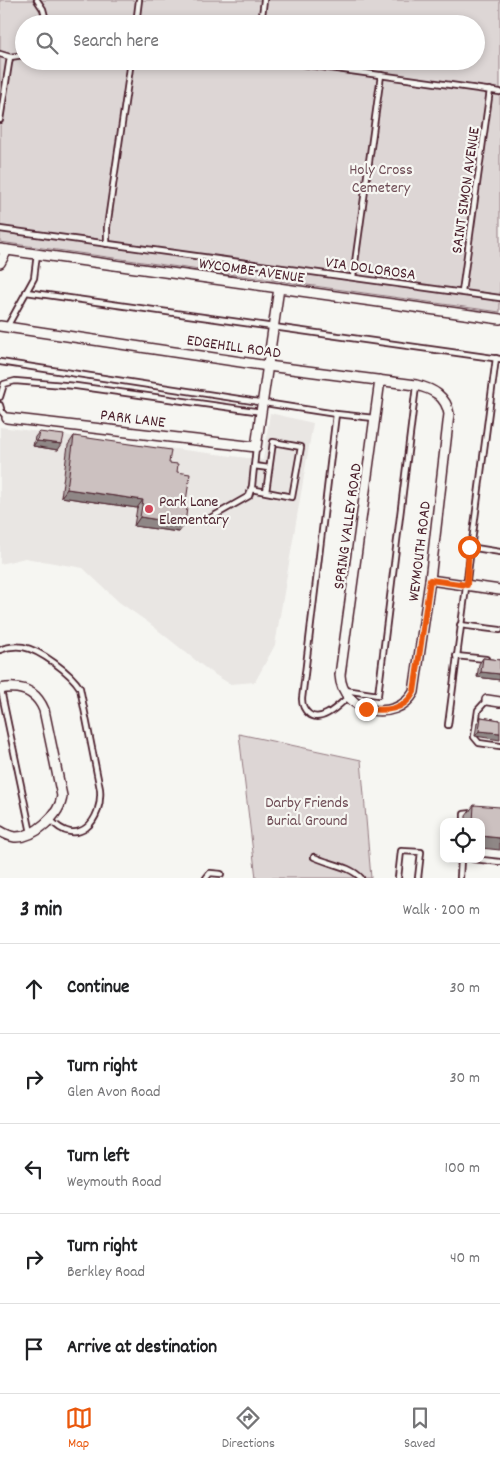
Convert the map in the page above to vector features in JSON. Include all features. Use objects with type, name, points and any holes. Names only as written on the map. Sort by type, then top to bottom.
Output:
[{"type":"street","name":"WYCOMBE AVENUE","points":[[4,250],[500,319]]},
{"type":"street","points":[[0,263],[4,250]]},
{"type":"street","points":[[256,447],[279,288]]},
{"type":"street","name":"EDGEHILL ROAD","points":[[3,327],[268,366],[416,384],[430,389],[439,395],[446,402],[450,414]]},
{"type":"street","name":"SPRING VALLEY ROAD","points":[[346,694],[340,675],[380,380]]},
{"type":"street","name":"WEYMOUTH ROAD","points":[[346,694],[358,706],[366,709],[385,710],[405,704],[414,692],[450,414]]},
{"type":"street","name":"PARK LANE","points":[[8,418],[256,447]]},
{"type":"street","points":[[430,580],[500,590]]},
{"type":"street","points":[[0,688],[12,687],[27,690],[38,698],[44,710],[62,796],[58,810],[50,819],[31,833],[15,837],[0,831]]},
{"type":"street","points":[[487,700],[500,702]]},
{"type":"lane","points":[[37,0],[44,9],[45,15]]},
{"type":"lane","points":[[137,15],[139,0]]},
{"type":"lane","points":[[262,15],[264,0]]},
{"type":"lane","points":[[0,54],[15,57]]},
{"type":"lane","points":[[0,117],[10,57]]},
{"type":"lane","points":[[106,244],[130,70]]},
{"type":"lane","points":[[345,70],[500,92]]},
{"type":"lane","points":[[352,278],[381,75]]},
{"type":"lane","name":"SAINT SIMON AVENUE","points":[[462,292],[490,90]]},
{"type":"lane","name":"VIA DOLOROSA","points":[[0,229],[500,298]]},
{"type":"lane","points":[[3,327],[34,278],[37,254]]},
{"type":"lane","points":[[26,292],[498,359],[469,547],[467,585],[460,625],[448,726]]},
{"type":"lane","points":[[0,362],[336,414],[376,418]]},
{"type":"lane","points":[[0,397],[4,384],[15,381],[76,386],[262,412]]},
{"type":"lane","points":[[336,414],[302,699],[304,708],[308,713],[316,717],[324,716],[346,694],[378,695],[416,384]]},
{"type":"lane","points":[[0,405],[2,412],[8,418]]},
{"type":"lane","points":[[252,489],[266,492],[292,496],[301,447],[273,442],[266,492]]},
{"type":"lane","points":[[205,521],[249,496],[252,489],[256,447]]},
{"type":"lane","points":[[254,466],[269,468]]},
{"type":"lane","points":[[469,547],[500,552]]},
{"type":"lane","points":[[460,625],[500,630]]},
{"type":"lane","points":[[0,650],[6,647],[25,647],[65,670],[76,680],[80,688],[100,789],[101,803],[90,824],[79,832],[61,830],[50,819]]},
{"type":"lane","points":[[456,656],[491,660]]},
{"type":"lane","points":[[0,688],[31,833]]},
{"type":"lane","points":[[487,700],[478,710],[474,737],[479,743],[500,746]]},
{"type":"lane","points":[[464,818],[464,814],[475,814]]},
{"type":"lane","points":[[398,878],[401,852],[421,852],[418,878]]},
{"type":"lane","points":[[314,857],[332,865],[346,868],[360,878]]},
{"type":"lane","points":[[485,860],[500,862]]},
{"type":"lane","points":[[460,878],[461,863]]},
{"type":"lane","points":[[206,878],[210,873],[221,874]]},
{"type":"shaded area","name":"Park Lane Elementary","points":[[270,413],[313,423],[275,645],[255,682],[230,684],[209,671],[149,623],[119,602],[83,568],[25,558],[0,564],[0,427],[263,460]]},
{"type":"green space","name":"Holy Cross Cemetery","points":[[0,0],[500,0],[500,312],[0,242]]},
{"type":"green space","name":"Darby Friends Burial Ground","points":[[239,734],[361,760],[371,878],[256,878]]},
{"type":"building","points":[[39,432],[64,435],[62,444],[37,441]]},
{"type":"building","name":"Park Lane Elementary","points":[[74,436],[171,450],[169,463],[178,464],[177,472],[190,474],[185,508],[187,508],[185,524],[140,517],[143,500],[67,489]]},
{"type":"building","points":[[483,658],[500,660],[500,674],[481,672]]},
{"type":"building","points":[[481,717],[500,720],[500,733],[479,731]]},
{"type":"building","points":[[474,805],[500,807],[500,838],[485,836],[485,818],[473,818]]},
{"type":"place","name":"Park Lane Elementary","points":[[149,509]]},
{"type":"route","points":[[366,709],[390,710],[405,704],[410,699],[414,692],[430,580],[467,585],[469,547]]}]
